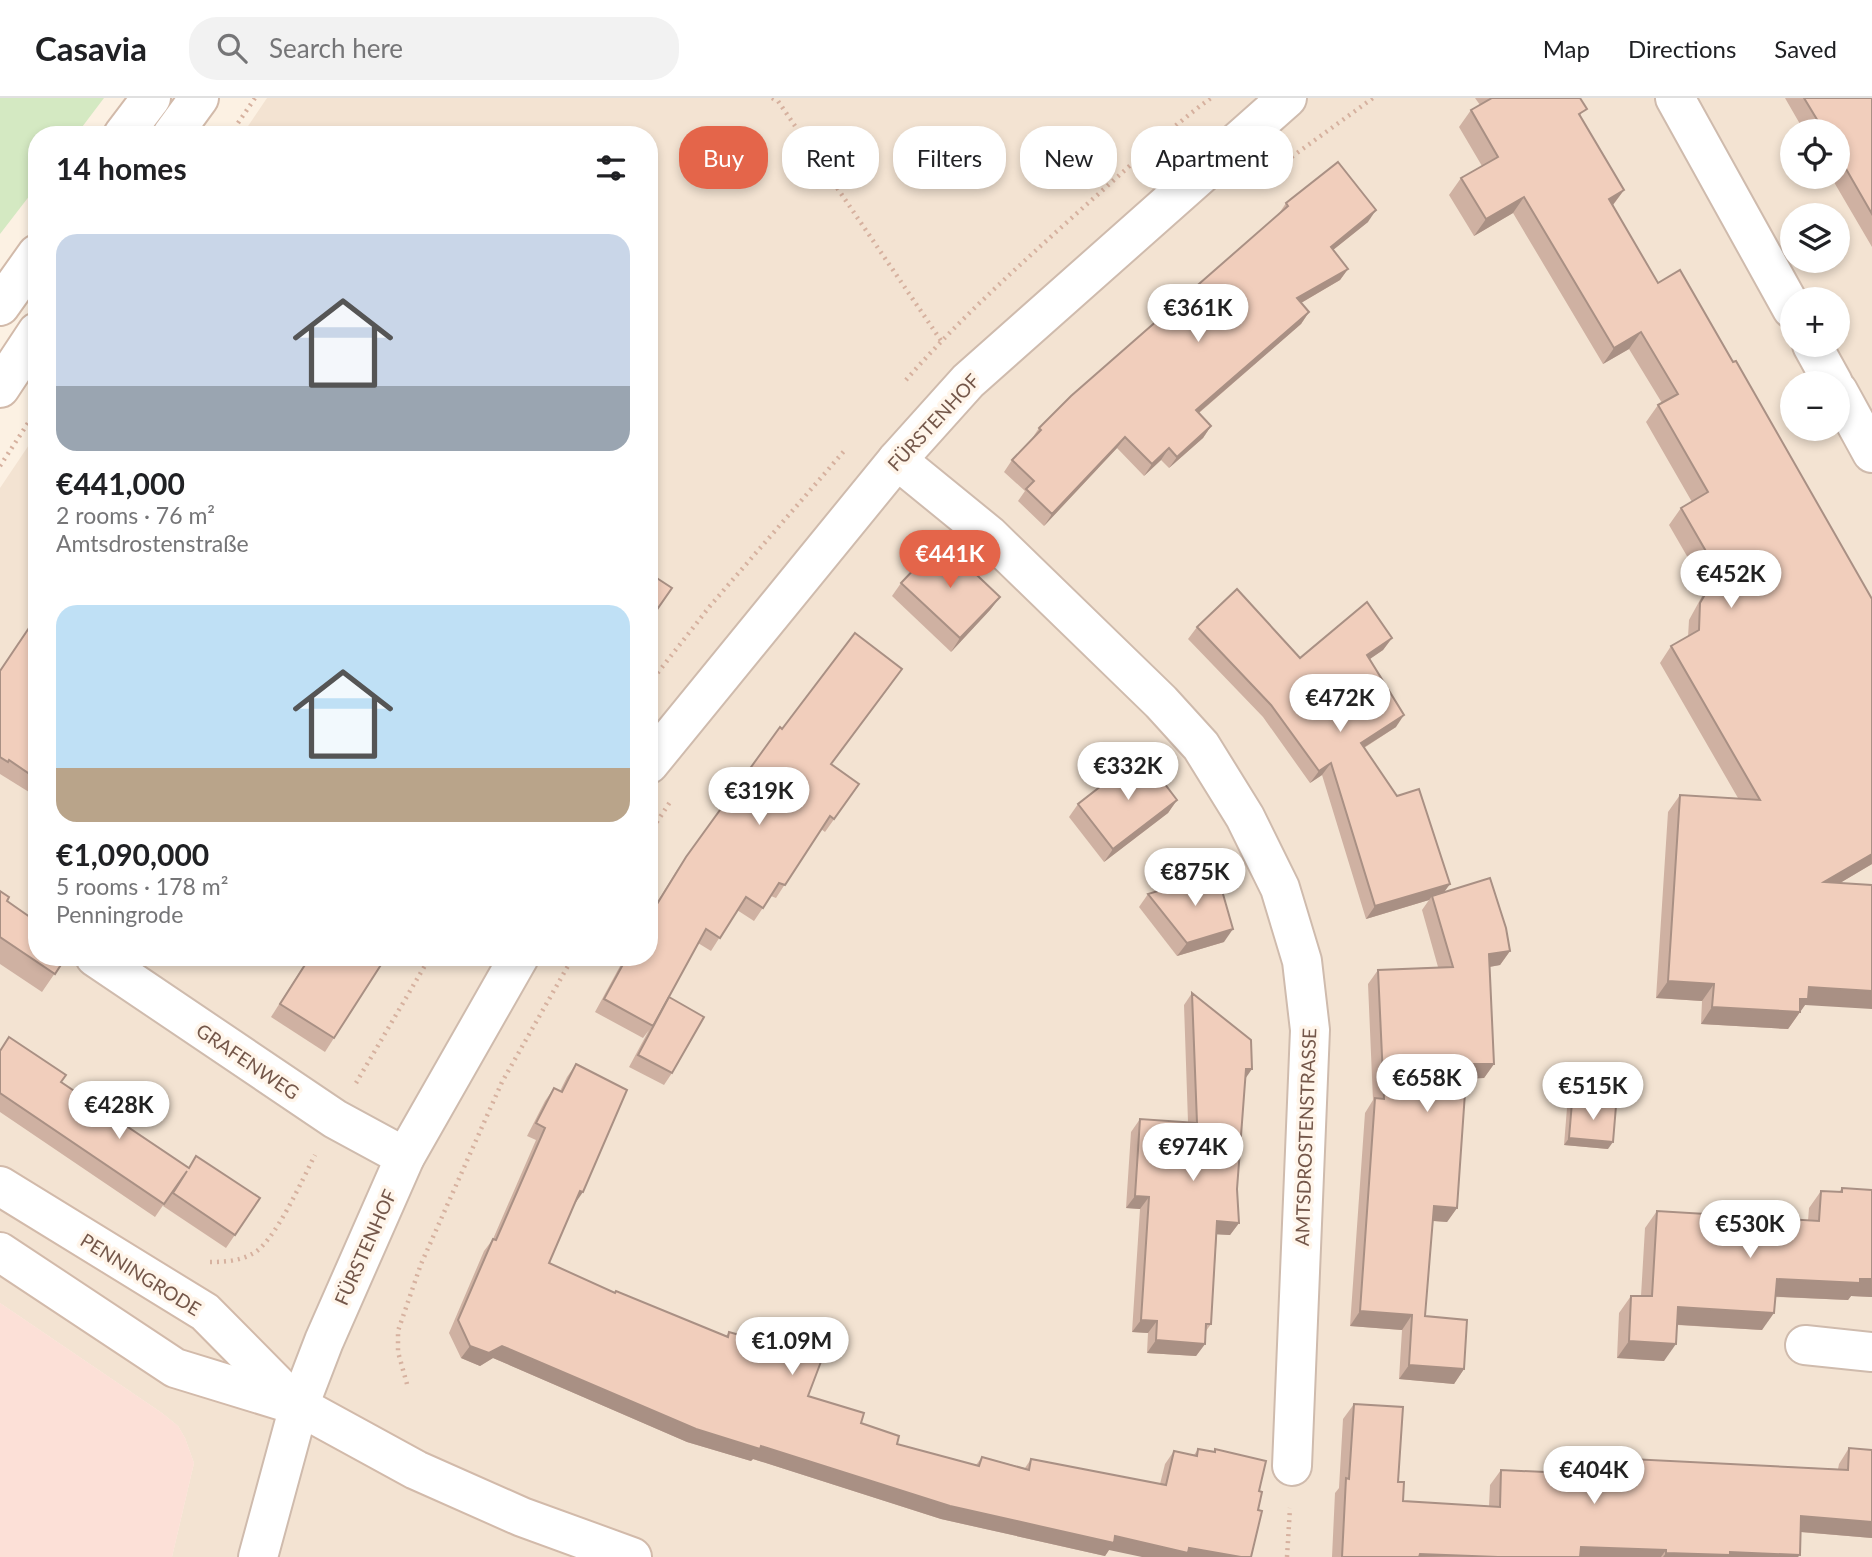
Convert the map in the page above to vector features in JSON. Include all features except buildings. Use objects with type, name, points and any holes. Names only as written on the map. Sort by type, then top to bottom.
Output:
[{"type":"street","points":[[130,126],[151,98]]},
{"type":"street","points":[[179,126],[200,98]]},
{"type":"street","name":"FÜRSTENHOF","points":[[658,753],[897,460],[968,381],[1274,110],[1304,98]]},
{"type":"street","points":[[1675,100],[1780,288]]},
{"type":"street","points":[[0,306],[28,267]]},
{"type":"street","points":[[0,388],[28,346]]},
{"type":"street","points":[[1850,413],[1872,453]]},
{"type":"street","name":"AMTSDROSTENSTRASSE","points":[[897,460],[989,535],[1185,728],[1201,746],[1245,817],[1280,888],[1302,961],[1310,1030],[1292,1465]]},
{"type":"street","name":"GRAFENWEG","points":[[108,966],[335,1119],[405,1157]]},
{"type":"street","name":"FÜRSTENHOF","points":[[258,1557],[299,1406],[324,1341],[405,1157],[514,966]]},
{"type":"street","name":"PENNINGRODE","points":[[0,1186],[205,1312],[299,1406]]},
{"type":"street","name":"PENNINGRODE","points":[[0,1252],[175,1368],[299,1406],[416,1470],[510,1512],[632,1557]]},
{"type":"street","points":[[1805,1345],[1872,1352]]},
{"type":"path","points":[[236,126],[255,98]]},
{"type":"path","points":[[772,98],[778,101],[968,381]]},
{"type":"path","points":[[1293,156],[1373,98]]},
{"type":"path","points":[[0,466],[28,423]]},
{"type":"path","points":[[658,820],[672,798]]},
{"type":"path","points":[[407,1384],[398,1353],[398,1331],[421,1264],[502,1082],[568,966]]},
{"type":"shaded area","points":[[267,98],[1872,98],[1872,1557],[172,1557],[194,1463],[178,1426],[0,1303],[0,488],[28,446],[28,966],[658,966],[658,126],[248,126]]},
{"type":"shaded area","points":[[0,1303],[178,1426],[194,1463],[172,1557],[0,1557]]},
{"type":"green space","points":[[0,98],[104,98],[83,126],[28,126],[28,198],[0,234]]}]
